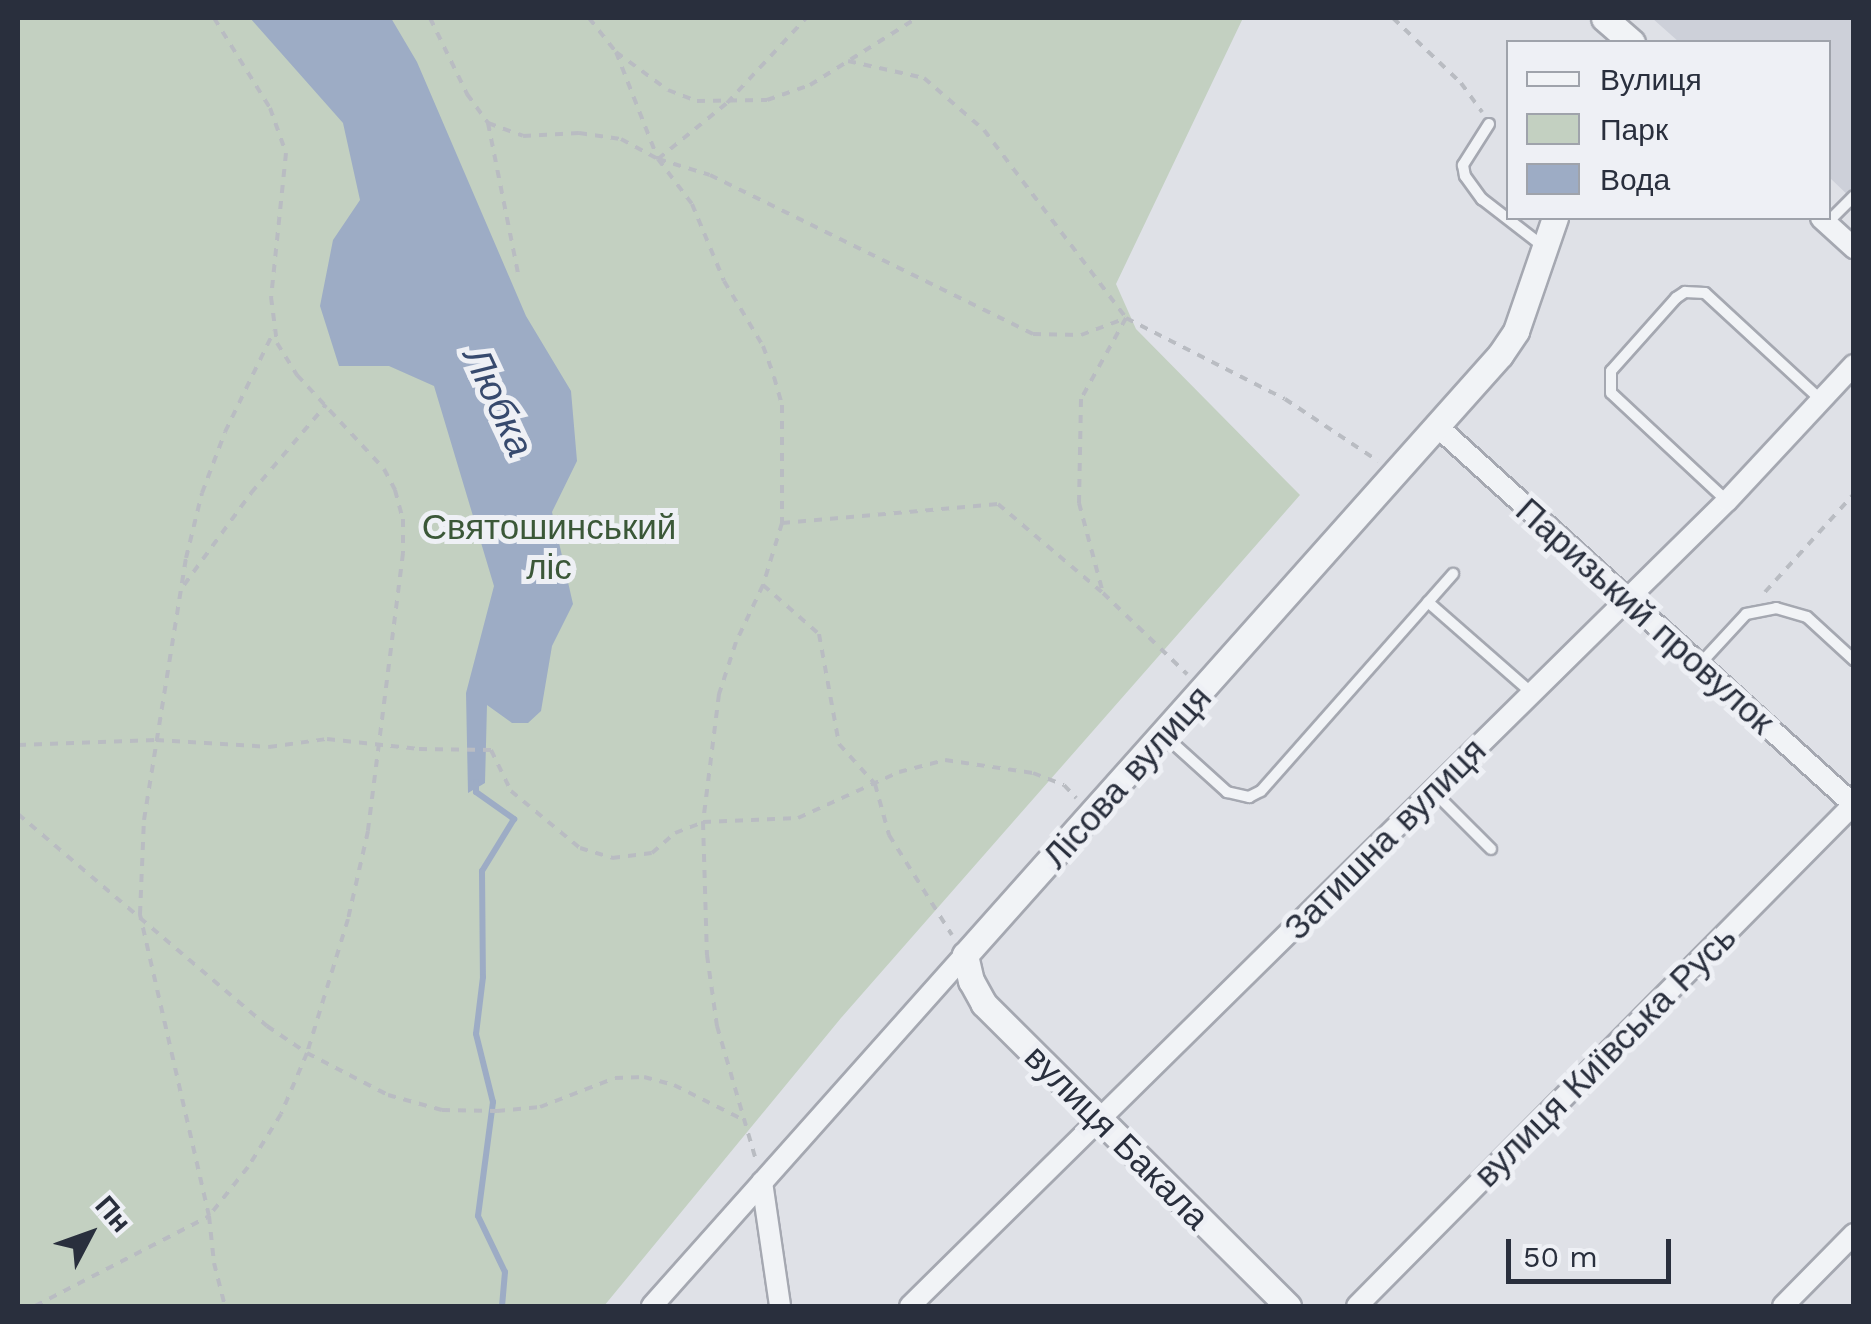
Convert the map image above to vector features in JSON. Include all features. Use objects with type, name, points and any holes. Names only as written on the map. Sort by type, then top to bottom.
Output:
[{"type":"street","points":[[1604,18],[1630,40]]},
{"type":"street","name":"Лісова вулиця","points":[[652,1306],[1438,427],[1516,331],[1554,220]]},
{"type":"street","points":[[1824,220],[1854,248]]},
{"type":"street","name":"Затишна вулиця","points":[[910,1306],[1102,1122],[1726,501],[1854,365]]},
{"type":"street","name":"Паризький провулок","points":[[1438,427],[1625,600],[1852,801]]},
{"type":"street","name":"вулиця Київська Русь","points":[[1358,1306],[1852,801]]},
{"type":"street","name":"вулиця Бакала","points":[[965,956],[971,981],[984,1004],[1288,1306]]},
{"type":"street","points":[[762,1182],[780,1306]]},
{"type":"street","points":[[1784,1306],[1854,1234]]},
{"type":"lane","points":[[1489,124],[1464,164],[1465,176],[1482,199],[1506,218]]},
{"type":"lane","points":[[1831,214],[1854,196]]},
{"type":"lane","points":[[1509,220],[1545,248]]},
{"type":"lane","points":[[1726,501],[1611,393],[1611,371],[1676,298],[1685,292],[1705,293],[1821,400]]},
{"type":"lane","points":[[1165,736],[1226,792],[1249,797],[1261,790],[1453,574]]},
{"type":"lane","points":[[1428,602],[1532,693]]},
{"type":"lane","points":[[1698,665],[1746,614],[1776,608],[1806,618],[1854,660]]},
{"type":"lane","points":[[1433,792],[1491,849]]},
{"type":"path","points":[[36,1306],[209,1216],[267,1140],[307,1053],[348,919],[368,831],[403,553],[403,519],[384,469],[289,364],[274,332],[271,296],[286,153],[270,108],[214,18]]},
{"type":"path","points":[[430,18],[466,94],[488,123],[518,273]]},
{"type":"path","points":[[588,18],[616,52],[668,90],[697,101],[726,102],[767,100],[810,86],[917,18]]},
{"type":"path","points":[[658,159],[726,102],[806,18]]},
{"type":"path","points":[[1393,18],[1460,83],[1489,124]]},
{"type":"path","points":[[616,52],[658,159],[692,204],[724,281],[763,346],[782,405],[782,523],[763,585],[736,642],[720,694],[703,822],[706,955],[716,1026],[762,1182]]},
{"type":"path","points":[[848,61],[924,78],[984,130],[1126,318],[1285,399],[1396,473]]},
{"type":"path","points":[[488,123],[523,136],[578,133],[622,139],[658,159],[710,175],[1033,334],[1081,335],[1126,318]]},
{"type":"path","points":[[1103,593],[1079,504],[1081,399],[1126,318]]},
{"type":"path","points":[[225,1306],[214,1263],[209,1216],[140,914],[144,820],[181,589],[213,462],[274,332]]},
{"type":"path","points":[[181,589],[251,493],[326,404]]},
{"type":"path","points":[[1746,614],[1854,494]]},
{"type":"path","points":[[782,523],[998,504],[1103,593],[1204,691]]},
{"type":"path","points":[[763,585],[818,634],[839,744],[875,784],[889,835],[965,956]]},
{"type":"path","points":[[18,745],[156,740],[269,748],[327,739],[491,750],[511,792],[580,848],[612,858],[652,853],[675,832],[703,822],[798,818],[899,772],[945,760],[999,765],[1064,785],[1097,810]]},
{"type":"path","points":[[18,814],[267,1026],[307,1053],[388,1095],[442,1110],[540,1108],[615,1078],[644,1077],[674,1085],[744,1120]]},
{"type":"shaded area","points":[[1652,18],[1853,18],[1853,200],[1831,179],[1831,40],[1677,40]]},
{"type":"green space","name":"Святошинський ліс","points":[[18,18],[1243,18],[1116,284],[1136,329],[1300,495],[841,1018],[604,1306],[18,1306]]},
{"type":"water","points":[[250,18],[391,18],[417,62],[526,316],[571,391],[577,461],[552,512],[573,604],[552,646],[541,711],[528,723],[512,723],[487,705],[485,783],[468,793],[466,693],[494,586],[434,386],[389,366],[339,366],[320,306],[333,240],[360,200],[343,123]]},
{"type":"waterway","name":"Любка","points":[[476,782],[476,792],[514,819],[482,871],[483,977],[476,1034],[493,1102],[478,1216],[505,1272],[502,1306]]}]
